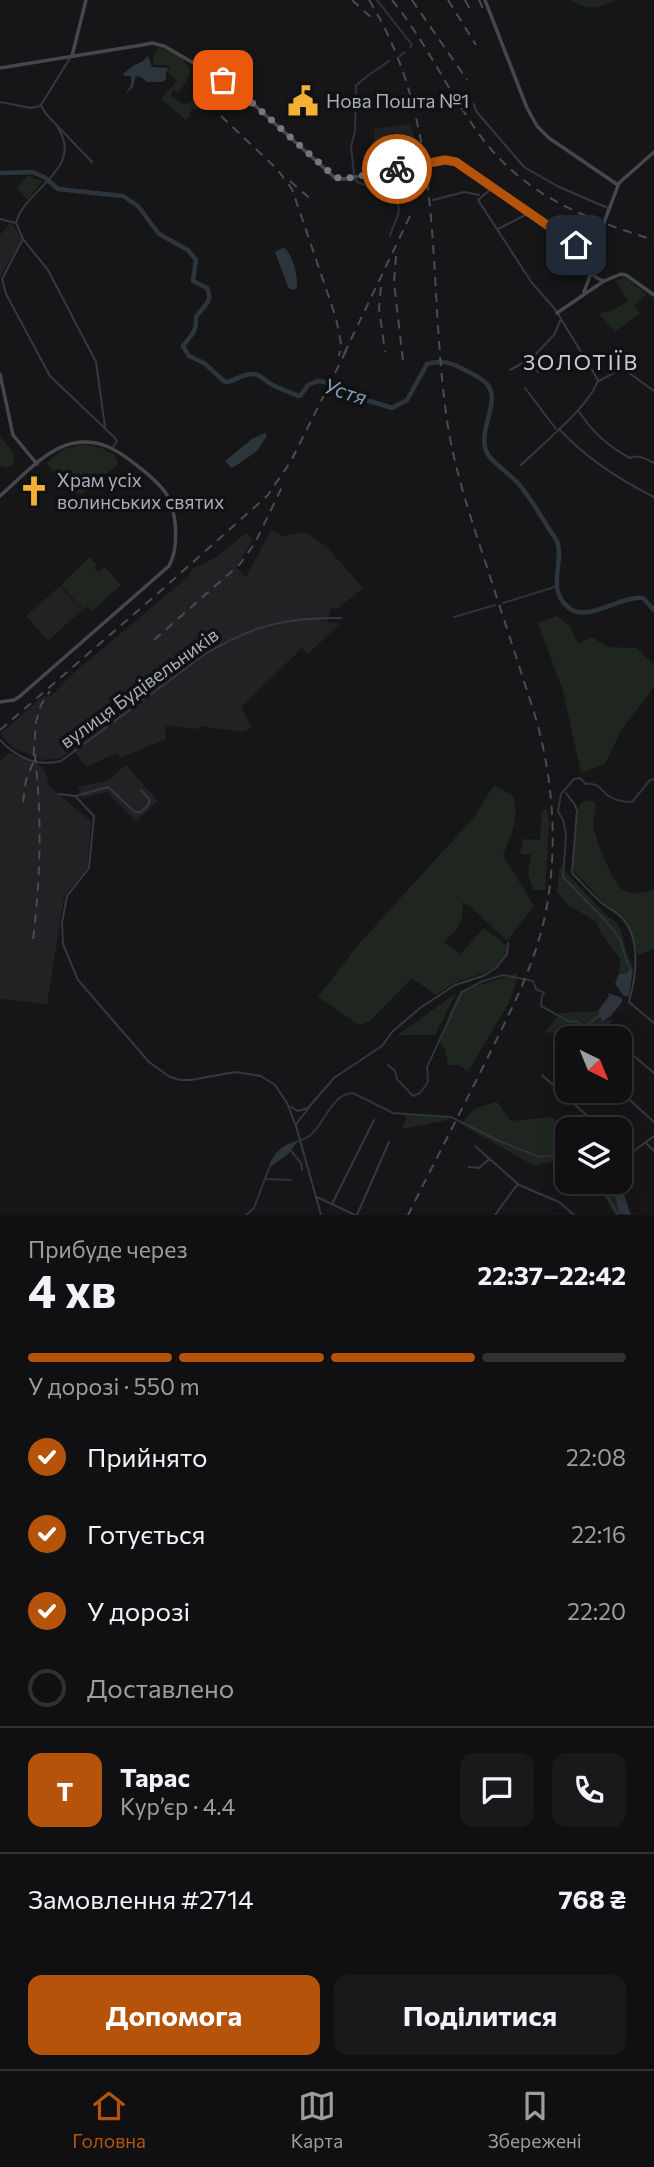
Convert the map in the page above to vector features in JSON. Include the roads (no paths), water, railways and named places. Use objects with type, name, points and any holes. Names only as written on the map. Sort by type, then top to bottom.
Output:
[{"type":"street","points":[[0,102],[31,108],[41,105],[72,56],[86,0]]},
{"type":"street","points":[[485,0],[537,126],[549,138],[618,185]]},
{"type":"street","points":[[0,68],[142,44],[160,44],[239,91],[335,177],[344,179],[450,160],[582,248],[593,248],[618,185],[654,152]]},
{"type":"street","points":[[474,104],[476,111],[524,167],[608,210]]},
{"type":"street","points":[[16,223],[23,209],[62,162],[65,148],[63,136],[41,105]]},
{"type":"street","points":[[55,124],[92,162]]},
{"type":"street","points":[[494,187],[478,200],[532,283],[557,313],[597,382],[594,391],[578,410],[521,465]]},
{"type":"street","points":[[433,200],[464,192],[480,196]]},
{"type":"street","points":[[498,229],[530,212]]},
{"type":"street","points":[[0,219],[16,223]]},
{"type":"street","points":[[16,223],[23,239],[48,270],[96,362],[105,429]]},
{"type":"street","points":[[23,239],[2,279],[6,294],[50,376],[117,441],[112,449]]},
{"type":"street","points":[[582,248],[583,259],[591,273],[596,279],[604,281]]},
{"type":"street","points":[[583,294],[591,273]]},
{"type":"street","points":[[557,313],[604,281],[624,274],[654,295]]},
{"type":"street","points":[[510,370],[532,358],[554,335],[560,321]]},
{"type":"street","points":[[532,358],[538,372]]},
{"type":"street","points":[[597,382],[621,369],[654,391]]},
{"type":"street","points":[[0,374],[13,435],[37,464]]},
{"type":"street","points":[[525,388],[558,429],[586,454],[643,493],[654,497]]},
{"type":"street","points":[[578,410],[587,425],[621,453],[654,463]]},
{"type":"street","points":[[0,496],[60,447],[75,442],[95,443],[112,449],[153,480],[168,497],[175,536],[171,562],[138,595],[19,697],[0,702]]},
{"type":"street","name":"вулиця Будівельників","points":[[0,740],[14,753],[29,761],[61,761],[205,654],[230,639],[262,625],[306,618],[341,618]]},
{"type":"street","points":[[59,793],[75,796],[108,787],[135,812],[141,811],[149,804],[149,799],[141,790]]},
{"type":"street","points":[[566,793],[577,811],[572,873],[627,925],[637,957],[629,1002],[654,1023]]},
{"type":"street","points":[[75,796],[94,816],[91,860],[87,873],[67,896],[61,936],[82,988],[149,1062],[170,1077],[191,1080],[235,1072],[261,1076],[275,1085],[288,1105],[296,1126],[321,1215]]},
{"type":"street","points":[[296,1126],[334,1078],[382,1046],[392,1032],[420,1008],[455,985],[496,968],[507,954],[508,943]]},
{"type":"street","points":[[632,1054],[654,1073]]},
{"type":"street","points":[[542,1075],[589,1117]]},
{"type":"street","points":[[632,1102],[654,1122]]},
{"type":"street","points":[[288,1105],[298,1111],[308,1108]]},
{"type":"street","points":[[332,1204],[374,1120]]},
{"type":"street","points":[[632,1152],[654,1136]]},
{"type":"street","points":[[316,1197],[356,1215],[389,1142]]},
{"type":"street","points":[[646,1143],[654,1152]]},
{"type":"street","points":[[475,1146],[519,1185],[559,1202],[574,1215]]},
{"type":"street","points":[[469,1167],[479,1168],[489,1158]]},
{"type":"street","points":[[495,1215],[519,1185]]},
{"type":"waterway","points":[[377,0],[412,45],[410,47]]},
{"type":"waterway","points":[[400,56],[405,52]]},
{"type":"waterway","points":[[354,174],[351,147],[355,131],[356,86],[389,61]]},
{"type":"waterway","name":"Устя","points":[[0,173],[32,172],[44,177],[58,189],[123,196],[138,206],[159,234],[188,250],[196,260],[193,281],[207,288],[209,297],[207,304],[196,317],[193,333],[183,346],[189,356],[204,363],[225,382],[254,374],[298,396],[308,385],[318,381],[325,382],[340,392],[392,408],[407,400],[427,364],[450,363],[481,379],[491,390],[492,398],[484,438],[485,447],[492,460],[517,482],[557,541],[557,584],[562,601],[577,612],[585,612],[625,600],[643,598],[654,610]]},
{"type":"waterway","points":[[355,180],[394,193],[399,211],[390,236]]},
{"type":"waterway","points":[[549,589],[557,586]]},
{"type":"waterway","points":[[503,603],[548,589]]},
{"type":"waterway","points":[[454,617],[495,605]]},
{"type":"waterway","points":[[628,965],[620,939],[563,877],[566,834],[558,811],[561,794],[574,779],[580,778],[586,784],[595,785],[615,799],[632,802],[649,781],[654,779]]},
{"type":"waterway","points":[[388,1065],[413,1096],[420,1093],[428,1082],[427,1067],[462,992],[483,981],[503,975],[533,981],[536,989],[544,993],[541,1006],[570,1022],[577,1021],[584,1027],[600,1015]]},
{"type":"waterway","points":[[298,1141],[313,1132],[337,1100],[353,1093],[393,1113],[451,1117],[499,1141],[540,1157],[555,1155]]},
{"type":"waterway","points":[[291,1151],[301,1163],[302,1170]]},
{"type":"waterway","points":[[246,1215],[254,1208],[269,1168]]},
{"type":"waterway","points":[[266,1179],[291,1180]]},
{"type":"waterway","points":[[606,1194],[618,1215]]},
{"type":"railway","points":[[352,0],[375,21]]},
{"type":"railway","points":[[369,0],[395,50],[412,103],[424,156],[449,433],[470,514],[537,722],[547,770],[553,843],[549,892],[535,953],[504,1024],[408,1215]]},
{"type":"railway","points":[[392,0],[416,33],[479,134],[515,174],[557,202],[580,213],[654,240]]},
{"type":"railway","points":[[412,0],[467,80]]},
{"type":"railway","points":[[448,0],[476,45]]},
{"type":"railway","points":[[465,0],[470,9]]},
{"type":"railway","points":[[479,0],[485,13]]},
{"type":"railway","points":[[221,116],[277,169],[292,189],[336,318],[341,344],[339,356]]},
{"type":"railway","points":[[290,181],[314,202]]},
{"type":"railway","points":[[344,354],[411,214]]},
{"type":"railway","points":[[396,256],[394,282],[403,361]]},
{"type":"railway","points":[[381,287],[379,308],[385,352]]},
{"type":"railway","points":[[0,730],[267,496],[291,461],[349,345]]},
{"type":"railway","points":[[154,640],[240,564],[255,543],[282,487]]},
{"type":"railway","points":[[23,802],[26,780],[33,763],[36,722],[41,705],[50,691]]},
{"type":"railway","points":[[33,939],[40,844],[34,748]]},
{"type":"place","name":"Нова Пошта №1","points":[[303,101]]},
{"type":"place","name":"Храм усіх волинських святих","points":[[34,491]]},
{"type":"district","name":"ЗОЛОТІЇВ","points":[[581,363]]}]
